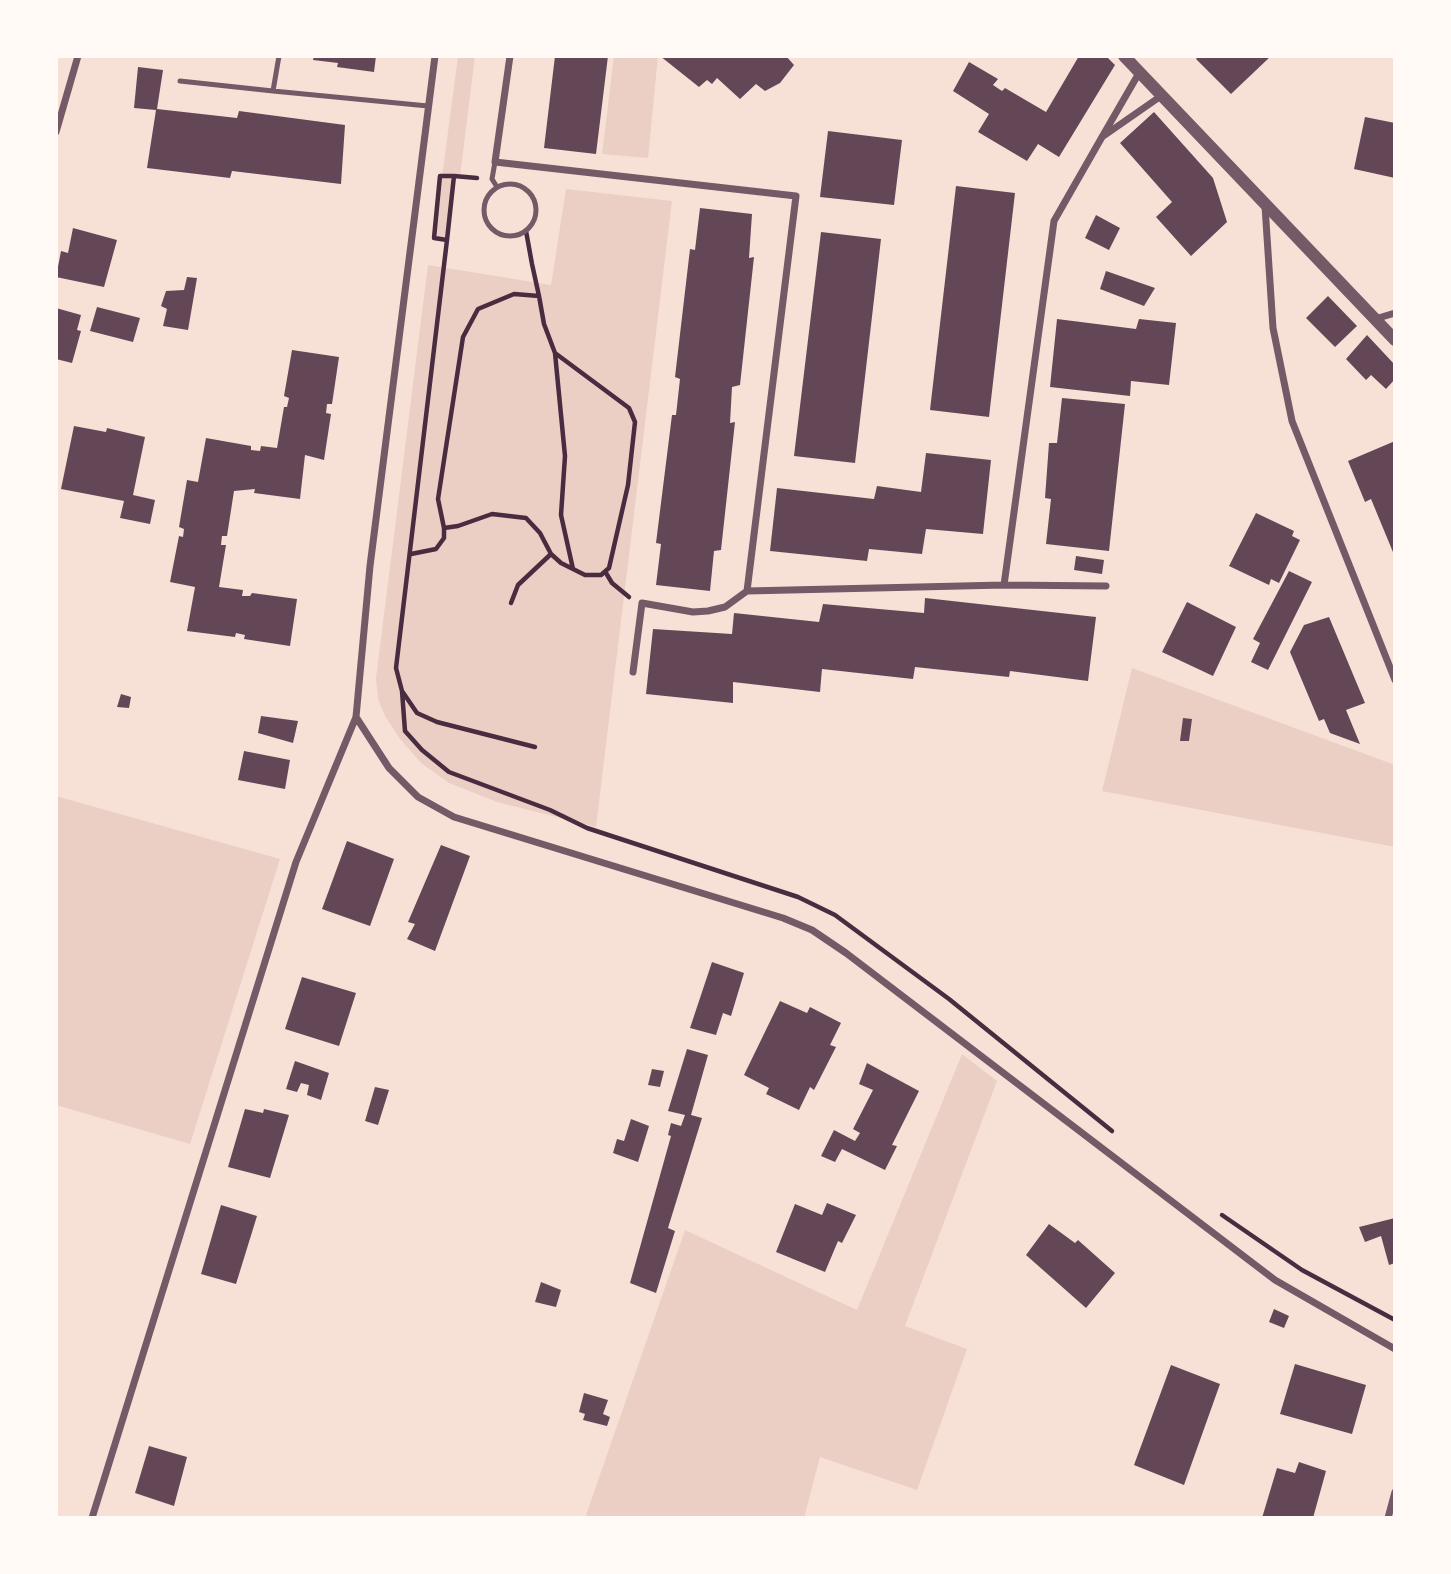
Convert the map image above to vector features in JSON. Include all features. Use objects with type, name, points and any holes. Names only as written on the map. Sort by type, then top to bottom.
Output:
[{"type":"street","points":[[56,132],[78,56]]},
{"type":"street","points":[[92,1518],[296,862],[355,717],[373,539],[435,56]]},
{"type":"street","points":[[510,56],[495,162],[796,196],[747,591]]},
{"type":"street","points":[[1124,56],[1395,340]]},
{"type":"street","points":[[1004,585],[1054,221],[1139,73]]},
{"type":"street","points":[[1102,137],[1161,96]]},
{"type":"street","points":[[1265,204],[1273,328],[1292,421],[1395,680]]},
{"type":"street","points":[[1375,319],[1395,313]]},
{"type":"street","points":[[633,672],[642,603],[693,612],[725,607],[747,591],[1004,585],[1106,586]]},
{"type":"street","points":[[355,717],[389,768],[418,797],[454,817],[783,918],[811,930],[857,960],[1276,1280],[1395,1349]]},
{"type":"street","points":[[1388,1518],[1395,1492]]},
{"type":"lane","points":[[273,91],[279,56]]},
{"type":"lane","points":[[180,81],[428,106]]},
{"type":"lane","points":[[495,162],[492,179],[497,187]]},
{"type":"lane","points":[[517,184],[533,197],[535,218],[526,231],[507,236],[489,226],[483,212],[484,202],[497,187],[517,184]]},
{"type":"path","points":[[447,240],[434,238],[440,176],[492,179]]},
{"type":"path","points":[[454,176],[396,668],[402,691],[417,713],[437,722],[535,747]]},
{"type":"path","points":[[526,231],[544,324],[555,353],[565,456],[561,515],[573,570]]},
{"type":"path","points":[[411,554],[436,549],[444,538],[438,499],[463,337],[478,309],[514,294],[539,296]]},
{"type":"path","points":[[555,353],[629,408],[635,422],[628,485],[606,573]]},
{"type":"path","points":[[444,528],[492,514],[526,518],[540,533],[551,554],[573,570],[585,575],[606,573]]},
{"type":"path","points":[[511,603],[518,584],[551,554]]},
{"type":"path","points":[[606,573],[625,595],[642,603]]},
{"type":"shaded area","points":[[458,56],[475,56],[460,177],[454,176],[447,240],[434,238]]},
{"type":"shaded area","points":[[614,56],[658,56],[648,158],[602,154]]},
{"type":"shaded area","points":[[566,189],[672,201],[596,827],[497,802],[449,783],[421,763],[400,739],[378,699],[376,678],[428,265],[551,285]]},
{"type":"shaded area","points":[[1132,668],[1395,765],[1395,847],[1102,791]]},
{"type":"shaded area","points":[[56,796],[280,859],[190,1144],[56,1105]]},
{"type":"shaded area","points":[[962,1054],[997,1081],[905,1326],[967,1349],[917,1490],[820,1457],[804,1518],[585,1518],[685,1230],[857,1310]]},
{"type":"building","points":[[314,56],[376,56],[374,72],[337,67],[338,63],[313,60]]},
{"type":"building","points":[[555,56],[608,56],[596,154],[544,148]]},
{"type":"building","points":[[660,56],[786,56],[794,65],[780,83],[765,91],[756,84],[740,99],[717,78],[712,84],[707,80],[699,87]]},
{"type":"building","points":[[1079,56],[1106,56],[1115,65],[1059,157],[1038,144],[1027,161],[978,132],[989,114],[953,91],[969,62],[998,79],[993,85],[1002,91],[1005,88],[1046,112]]},
{"type":"building","points":[[1199,56],[1271,56],[1231,94],[1196,59]]},
{"type":"building","points":[[138,67],[163,70],[157,109],[237,118],[239,111],[345,125],[341,184],[232,171],[230,178],[147,168],[156,110],[134,108]]},
{"type":"building","points":[[1154,112],[1213,178],[1227,222],[1191,256],[1156,217],[1172,202],[1120,143]]},
{"type":"building","points":[[1365,117],[1395,123],[1395,178],[1354,169]]},
{"type":"building","points":[[828,131],[902,140],[894,205],[820,197]]},
{"type":"building","points":[[956,186],[1015,193],[989,417],[930,410]]},
{"type":"building","points":[[700,208],[752,214],[749,258],[754,257],[740,385],[732,387],[730,423],[735,422],[721,550],[714,551],[710,591],[656,585],[661,544],[656,543],[672,415],[676,415],[680,379],[675,377],[690,249],[695,250]]},
{"type":"building","points":[[1096,215],[1120,228],[1109,250],[1085,238]]},
{"type":"building","points":[[73,228],[117,240],[104,287],[56,277],[61,251],[68,253]]},
{"type":"building","points":[[821,232],[881,239],[855,463],[794,456]]},
{"type":"building","points":[[1106,271],[1155,288],[1144,306],[1100,289]]},
{"type":"building","points":[[187,277],[197,278],[188,330],[163,326],[167,309],[161,306],[166,291],[184,290]]},
{"type":"building","points":[[1328,296],[1357,326],[1335,347],[1306,318]]},
{"type":"building","points":[[97,307],[140,318],[133,342],[90,331]]},
{"type":"building","points":[[56,308],[81,315],[77,330],[81,331],[72,363],[56,359]]},
{"type":"building","points":[[1057,319],[1136,329],[1139,319],[1176,323],[1169,385],[1131,381],[1130,396],[1050,387]]},
{"type":"building","points":[[1367,335],[1395,365],[1395,379],[1386,389],[1371,375],[1366,380],[1346,359]]},
{"type":"building","points":[[292,350],[339,357],[332,404],[327,404],[326,413],[331,414],[324,460],[305,455],[300,499],[254,493],[255,489],[234,491],[227,536],[222,536],[221,545],[226,545],[219,587],[243,590],[242,596],[250,596],[252,593],[297,599],[290,646],[244,639],[245,635],[236,633],[235,637],[187,631],[195,587],[170,582],[179,536],[183,537],[184,529],[179,527],[187,480],[198,482],[206,438],[251,446],[251,450],[260,451],[261,446],[277,448],[284,407],[287,407],[289,398],[284,396]]},
{"type":"building","points":[[1062,398],[1125,404],[1109,551],[1046,544],[1051,499],[1045,498],[1049,443],[1057,443]]},
{"type":"building","points":[[74,426],[106,432],[107,428],[145,437],[133,495],[155,500],[150,524],[120,518],[124,501],[61,489]]},
{"type":"building","points":[[1395,441],[1395,557],[1371,499],[1365,502],[1348,461]]},
{"type":"building","points":[[926,453],[991,460],[983,534],[926,529],[922,554],[869,549],[867,561],[770,551],[777,488],[874,499],[877,486],[921,492]]},
{"type":"building","points":[[1256,513],[1294,531],[1292,536],[1300,540],[1279,583],[1271,579],[1269,585],[1229,566]]},
{"type":"building","points":[[1076,556],[1104,560],[1102,574],[1074,570]]},
{"type":"building","points":[[1289,571],[1312,582],[1268,670],[1251,662],[1260,643],[1253,639]]},
{"type":"building","points":[[925,598],[1096,617],[1088,681],[1010,671],[1009,677],[915,667],[913,679],[822,669],[820,692],[733,682],[733,703],[646,694],[653,629],[732,634],[734,613],[819,622],[823,604],[924,613]]},
{"type":"building","points":[[1187,602],[1236,627],[1213,676],[1162,652]]},
{"type":"building","points":[[1329,617],[1365,703],[1346,710],[1360,744],[1330,733],[1324,719],[1319,721],[1290,652],[1304,625]]},
{"type":"building","points":[[121,694],[131,697],[129,708],[117,707]]},
{"type":"building","points":[[261,716],[298,721],[293,743],[258,733]]},
{"type":"building","points":[[1183,718],[1192,719],[1189,741],[1180,741]]},
{"type":"building","points":[[244,751],[290,760],[285,789],[238,780]]},
{"type":"building","points":[[347,841],[394,859],[370,926],[322,909]]},
{"type":"building","points":[[441,845],[470,856],[435,951],[407,939],[415,924],[408,922]]},
{"type":"building","points":[[712,962],[744,973],[731,1016],[723,1013],[716,1035],[690,1028]]},
{"type":"building","points":[[302,977],[356,993],[339,1046],[285,1029]]},
{"type":"building","points":[[780,1001],[807,1013],[810,1007],[841,1023],[830,1045],[836,1047],[814,1090],[810,1087],[799,1110],[766,1094],[769,1088],[744,1075]]},
{"type":"building","points":[[687,1049],[708,1055],[691,1115],[702,1118],[668,1228],[675,1231],[656,1293],[630,1283],[671,1136],[668,1135],[671,1123],[681,1126],[685,1115],[668,1111]]},
{"type":"building","points":[[295,1061],[329,1073],[321,1100],[307,1095],[309,1085],[301,1083],[297,1092],[286,1089]]},
{"type":"building","points":[[867,1063],[919,1091],[892,1145],[897,1146],[885,1170],[842,1149],[835,1162],[821,1156],[834,1130],[855,1141],[860,1133],[853,1129],[873,1090],[859,1084]]},
{"type":"building","points":[[652,1069],[664,1071],[660,1087],[648,1085]]},
{"type":"building","points":[[375,1087],[389,1090],[378,1125],[365,1121]]},
{"type":"building","points":[[245,1109],[263,1113],[264,1109],[289,1115],[270,1178],[228,1167]]},
{"type":"building","points":[[631,1119],[649,1126],[638,1162],[613,1153],[617,1139],[624,1141]]},
{"type":"building","points":[[827,1203],[856,1215],[842,1243],[838,1241],[825,1272],[776,1252],[795,1204],[822,1215]]},
{"type":"building","points":[[221,1205],[257,1216],[236,1284],[201,1274]]},
{"type":"building","points":[[1395,1218],[1395,1263],[1389,1265],[1381,1236],[1365,1242],[1359,1227]]},
{"type":"building","points":[[1049,1224],[1075,1243],[1078,1240],[1115,1273],[1086,1308],[1026,1255]]},
{"type":"building","points":[[541,1282],[561,1290],[556,1307],[535,1302]]},
{"type":"building","points":[[1274,1309],[1289,1316],[1284,1328],[1269,1322]]},
{"type":"building","points":[[1295,1364],[1366,1385],[1352,1434],[1280,1414]]},
{"type":"building","points":[[1171,1365],[1220,1384],[1184,1485],[1134,1465]]},
{"type":"building","points":[[584,1393],[608,1400],[603,1414],[610,1417],[607,1426],[583,1420],[585,1414],[579,1412]]},
{"type":"building","points":[[149,1446],[187,1457],[174,1506],[135,1493]]},
{"type":"building","points":[[1299,1462],[1326,1471],[1313,1518],[1262,1518],[1277,1468],[1295,1473]]}]
